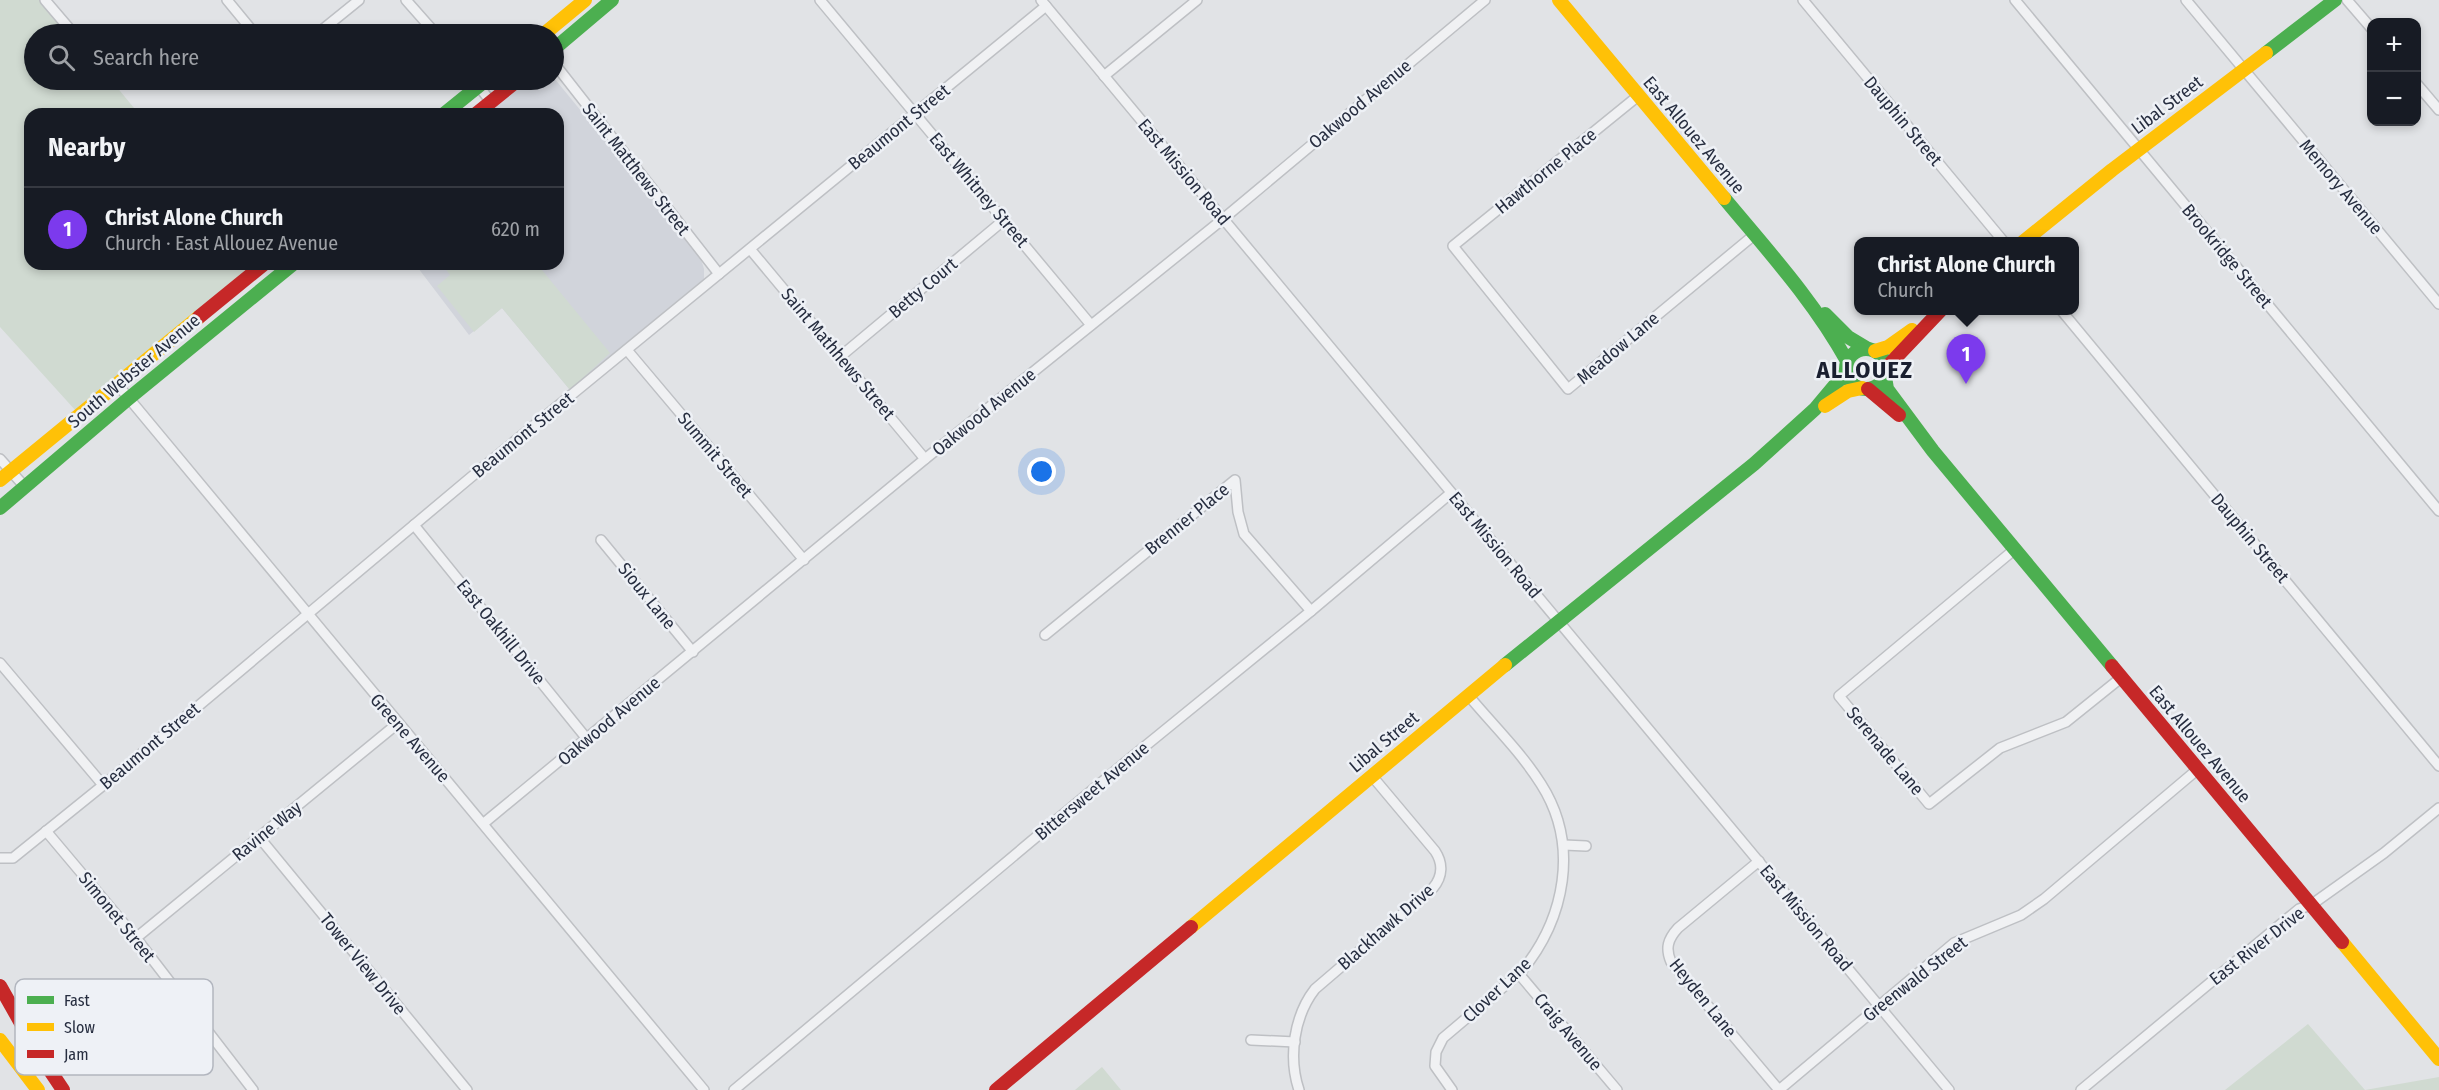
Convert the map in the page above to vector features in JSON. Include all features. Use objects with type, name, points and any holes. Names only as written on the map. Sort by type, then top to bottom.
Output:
[{"type":"main road","points":[[556,24],[585,0]]},
{"type":"main road","points":[[564,41],[612,0]]},
{"type":"main road","name":"East Allouez Avenue","points":[[1559,0],[1802,292],[1835,339],[1847,366]]},
{"type":"main road","name":"Libal Street","points":[[2029,237],[2335,0]]},
{"type":"main road","points":[[451,108],[471,90]]},
{"type":"main road","points":[[484,108],[506,90]]},
{"type":"main road","name":"South Webster Avenue","points":[[5,476],[257,270]]},
{"type":"main road","name":"South Webster Avenue","points":[[0,508],[128,399],[286,270]]},
{"type":"main road","name":"East Allouez Avenue","points":[[1802,292],[1848,337],[1872,350]]},
{"type":"main road","points":[[1932,315],[1888,347],[1856,351],[1847,366],[1851,382],[1865,388],[1878,385],[1886,372],[1935,315]]},
{"type":"main road","points":[[1872,350],[1885,361],[1886,372]]},
{"type":"main road","name":"Libal Street","points":[[1799,425],[1830,392],[1847,366]]},
{"type":"main road","name":"East Allouez Avenue","points":[[1886,372],[1887,389],[1933,451],[2439,1059]]},
{"type":"main road","name":"East Allouez Avenue","points":[[1865,388],[1890,406],[1933,451]]},
{"type":"main road","name":"Libal Street","points":[[996,1090],[1468,695],[1799,425],[1845,392],[1865,388]]},
{"type":"main road","points":[[0,986],[15,1013]]},
{"type":"main road","points":[[0,1040],[15,1060]]},
{"type":"main road","points":[[27,1075],[38,1090]]},
{"type":"main road","points":[[53,1075],[63,1090]]},
{"type":"street","points":[[45,0],[65,24]]},
{"type":"street","points":[[227,0],[247,24]]},
{"type":"street","points":[[329,24],[359,0]]},
{"type":"street","points":[[406,0],[426,24]]},
{"type":"street","name":"East Whitney Street","points":[[820,0],[1091,325]]},
{"type":"street","points":[[1104,76],[1197,0]]},
{"type":"street","name":"Oakwood Avenue","points":[[484,823],[925,459],[1223,219],[1485,0]]},
{"type":"street","name":"Dauphin Street","points":[[1803,0],[2000,237]]},
{"type":"street","name":"Brookridge Street","points":[[2015,0],[2439,511]]},
{"type":"street","name":"Memory Avenue","points":[[2186,0],[2439,304]]},
{"type":"street","points":[[2347,0],[2367,24]]},
{"type":"street","name":"Beaumont Street","points":[[0,858],[12,858],[103,785],[414,525],[915,114],[1043,3]]},
{"type":"street","name":"East Mission Road","points":[[1043,3],[1949,1090]]},
{"type":"street","name":"Saint Matthews Street","points":[[564,76],[719,274]]},
{"type":"street","points":[[2421,89],[2439,110]]},
{"type":"street","points":[[484,90],[491,102]]},
{"type":"street","name":"Hawthorne Place","points":[[1453,246],[1638,96]]},
{"type":"street","name":"Betty Court","points":[[841,356],[1004,220]]},
{"type":"street","name":"Meadow Lane","points":[[1453,246],[1568,389],[1754,235]]},
{"type":"street","name":"Saint Mathhews Street","points":[[750,249],[925,459]]},
{"type":"street","name":"Dauphin Street","points":[[2065,315],[2439,766]]},
{"type":"street","name":"Summit Street","points":[[627,350],[804,560]]},
{"type":"street","name":"Greene Avenue","points":[[117,384],[397,724],[484,823],[704,1090]]},
{"type":"street","points":[[0,459],[5,476],[25,487]]},
{"type":"street","name":"Brenner Place","points":[[1045,635],[1235,480],[1238,512],[1244,534],[1311,612]]},
{"type":"street","name":"Bittersweet Avenue","points":[[734,1090],[1133,756],[1311,612],[1451,492]]},
{"type":"street","name":"East Oakhill Drive","points":[[414,525],[587,739]]},
{"type":"street","name":"Sioux Lane","points":[[602,540],[693,652]]},
{"type":"street","name":"Serenade Lane","points":[[2015,549],[1839,696],[1929,804],[2000,748],[2066,722],[2122,677]]},
{"type":"street","points":[[0,663],[103,785]]},
{"type":"street","name":"Clover Lane","points":[[1452,1090],[1434,1066],[1438,1045],[1443,1038],[1519,974],[1540,946],[1557,909],[1563,877],[1564,845],[1554,811],[1542,786],[1468,695]]},
{"type":"street","name":"Ravine Way","points":[[136,938],[397,724]]},
{"type":"street","name":"Greenwald Street","points":[[1779,1090],[1954,943],[2021,915],[2044,899],[2198,769]]},
{"type":"street","name":"Blackhawk Drive","points":[[1299,1090],[1294,1065],[1295,1042],[1300,1014],[1307,999],[1315,989],[1433,888],[1439,878],[1441,864],[1435,850],[1372,776]]},
{"type":"street","name":"East River Drive","points":[[2081,1090],[2299,909],[2311,905],[2384,853],[2439,808]]},
{"type":"street","name":"Simonet Street","points":[[46,831],[168,979]]},
{"type":"street","name":"Tower View Drive","points":[[259,837],[467,1090]]},
{"type":"street","points":[[1564,845],[1586,846]]},
{"type":"street","name":"Heyden Lane","points":[[1759,861],[1678,928],[1670,938],[1667,951],[1671,962],[1779,1090]]},
{"type":"street","name":"Craig Avenue","points":[[1519,974],[1617,1090]]},
{"type":"street","name":"Simonet Street","points":[[213,1038],[253,1090]]},
{"type":"street","points":[[1251,1040],[1295,1042]]},
{"type":"shaded area","points":[[0,0],[45,0],[65,24],[24,24],[24,90],[119,90],[134,108],[24,108],[24,270],[255,270],[76,411],[0,327]]},
{"type":"shaded area","points":[[513,90],[564,90],[700,256],[704,269],[704,280],[570,390],[502,308],[469,335],[420,270],[564,270],[564,108],[490,108]]},
{"type":"shaded area","points":[[446,270],[542,270],[610,353],[570,390],[502,308],[474,332],[437,286],[450,275]]},
{"type":"shaded area","points":[[2308,1024],[2365,1090],[2225,1090]]},
{"type":"shaded area","points":[[1102,1067],[1121,1090],[1075,1090]]},
{"type":"shaded area","points":[[2439,1077],[2439,1090],[2365,1090]]},
{"type":"traffic: fast","points":[[564,41],[612,0]]},
{"type":"traffic: fast","points":[[2266,53],[2335,0]]},
{"type":"traffic: fast","points":[[451,108],[474,90]]},
{"type":"traffic: fast","points":[[1724,198],[1805,297],[1847,361]]},
{"type":"traffic: fast","points":[[0,508],[128,399],[286,270]]},
{"type":"traffic: fast","points":[[1825,314],[1848,337],[1868,349]]},
{"type":"traffic: fast","points":[[1866,349],[1880,355],[1886,369],[1880,383],[1866,389],[1852,383],[1846,369],[1852,355],[1866,349]]},
{"type":"traffic: fast","points":[[1505,665],[1754,464],[1815,409],[1846,372]]},
{"type":"traffic: fast","points":[[1885,377],[1887,389],[1933,451],[2112,666]]},
{"type":"traffic: slow","points":[[556,24],[585,0]]},
{"type":"traffic: slow","points":[[1559,0],[1724,198]]},
{"type":"traffic: slow","points":[[2029,237],[2112,170],[2266,53]]},
{"type":"traffic: slow","points":[[0,480],[199,317]]},
{"type":"traffic: slow","points":[[1875,351],[1888,347],[1912,330]]},
{"type":"traffic: slow","points":[[1825,406],[1848,391],[1862,388]]},
{"type":"traffic: slow","points":[[1191,927],[1505,665]]},
{"type":"traffic: slow","points":[[2342,942],[2439,1059]]},
{"type":"traffic: slow","points":[[0,1040],[15,1060]]},
{"type":"traffic: slow","points":[[27,1075],[38,1090]]},
{"type":"traffic: jam","points":[[483,108],[506,90]]},
{"type":"traffic: jam","points":[[199,317],[257,270]]},
{"type":"traffic: jam","points":[[1886,368],[1936,315]]},
{"type":"traffic: jam","points":[[1868,389],[1899,415]]},
{"type":"traffic: jam","points":[[2112,666],[2342,942]]},
{"type":"traffic: jam","points":[[996,1090],[1191,927]]},
{"type":"traffic: jam","points":[[0,986],[15,1013]]},
{"type":"traffic: jam","points":[[53,1075],[63,1090]]},
{"type":"place","name":"Christ Alone Church","points":[[1966,384]]},
{"type":"district","name":"ALLOUEZ","points":[[1865,370]]}]
